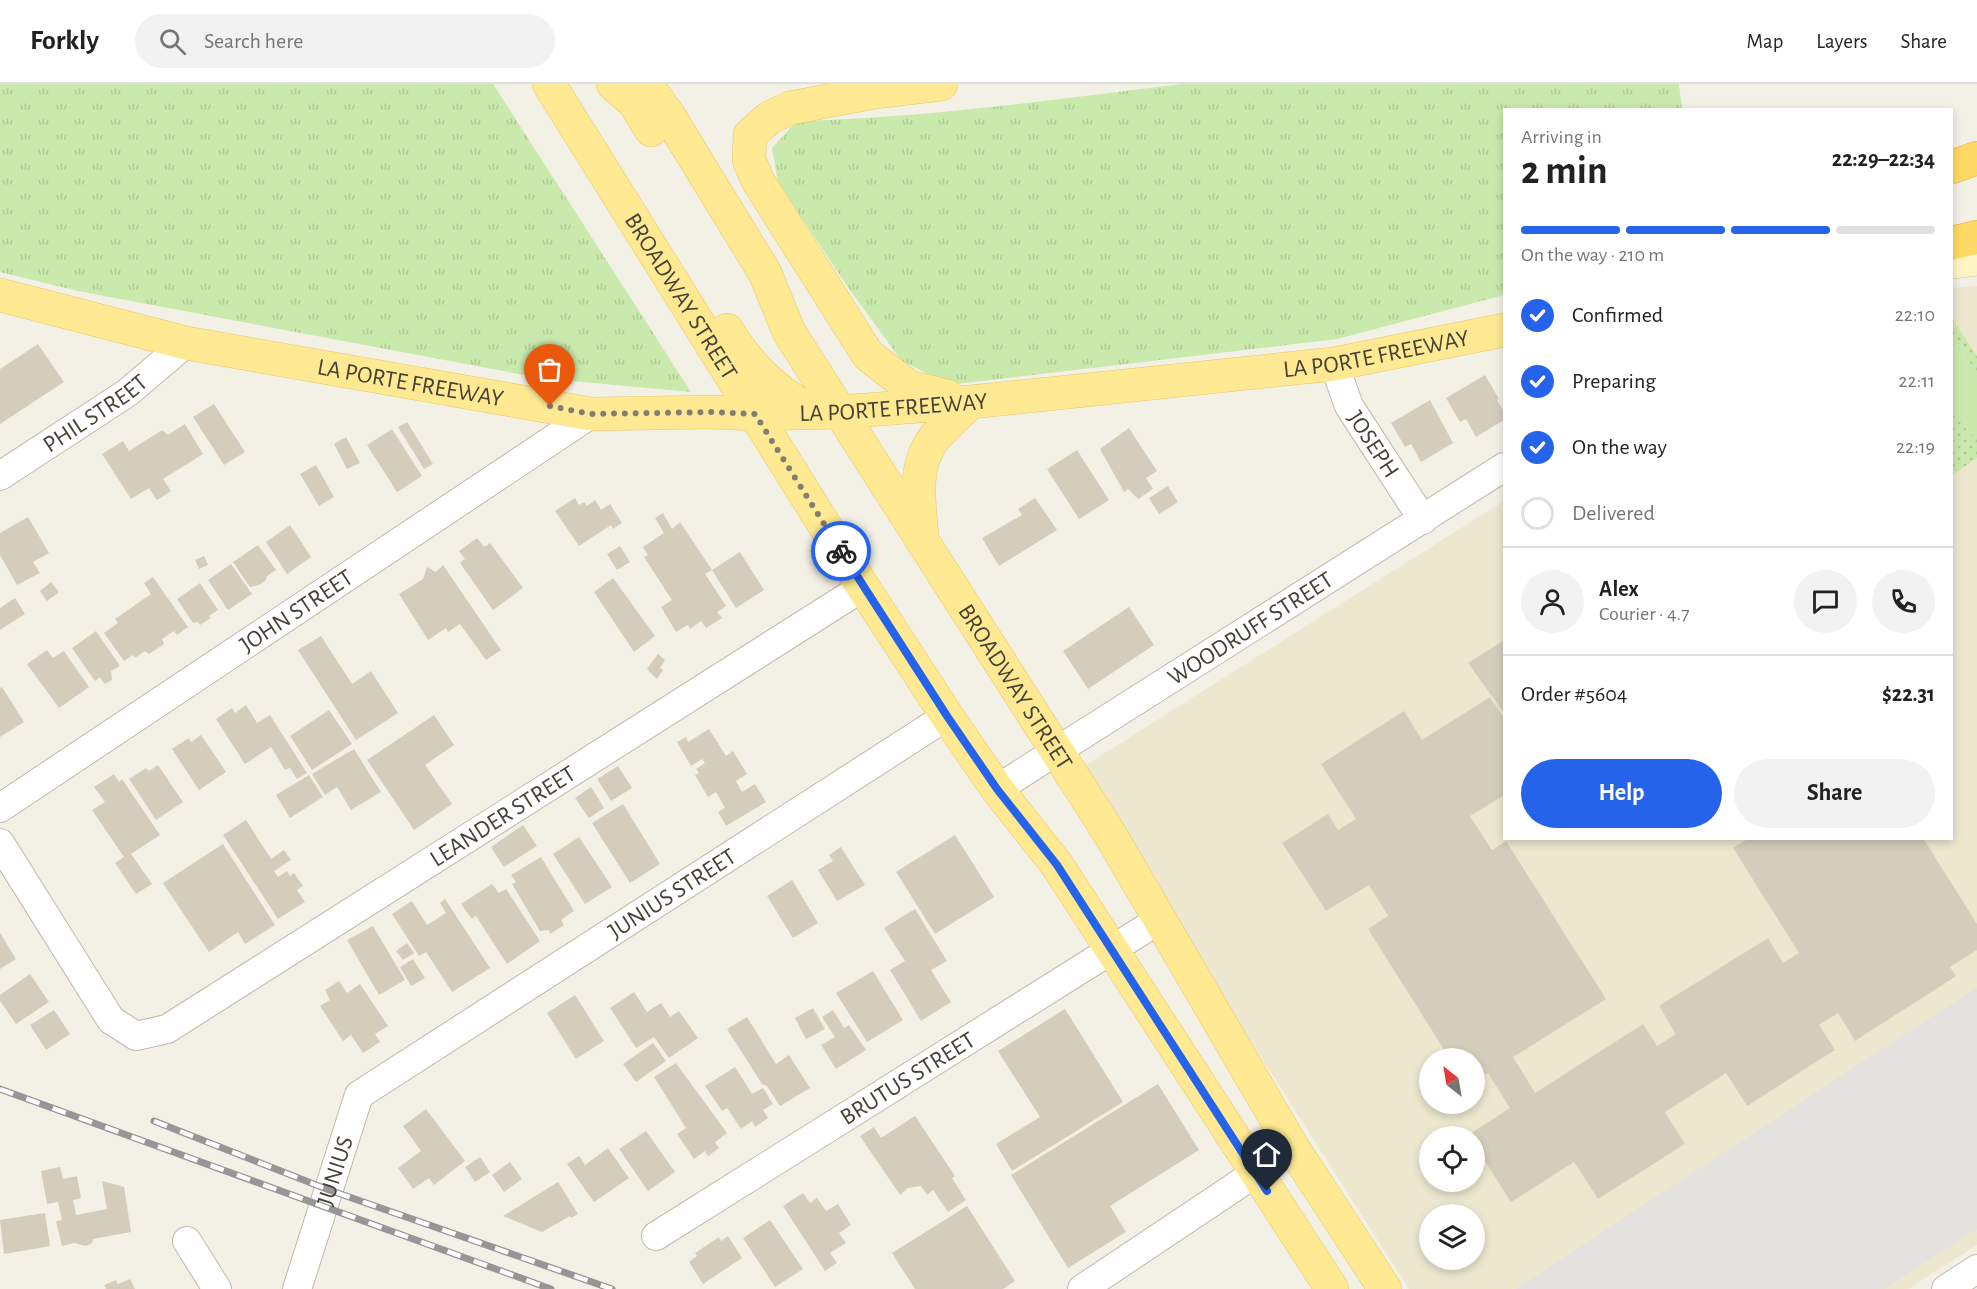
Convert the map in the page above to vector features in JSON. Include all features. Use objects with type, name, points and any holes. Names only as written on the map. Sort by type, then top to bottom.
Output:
[{"type":"highway","points":[[1953,167],[1977,158]]},
{"type":"highway","points":[[1953,243],[1977,237]]},
{"type":"main road","name":"BROADWAY STREET","points":[[549,84],[863,587],[997,789],[1057,865],[1332,1289]]},
{"type":"main road","points":[[613,84],[634,102],[750,285],[789,332]]},
{"type":"main road","name":"BROADWAY STREET","points":[[646,84],[667,113],[765,273],[826,412],[923,544],[1058,751],[1111,836],[1293,1148],[1385,1289]]},
{"type":"main road","points":[[941,84],[875,92],[790,108],[769,118],[750,135],[749,160],[758,181],[868,355],[909,387],[971,402]]},
{"type":"main road","points":[[599,163],[633,181],[744,356],[779,391],[826,412]]},
{"type":"main road","points":[[1953,262],[1977,259]]},
{"type":"main road","name":"LA PORTE FREEWAY","points":[[0,295],[186,343],[591,414],[826,412],[971,402],[1334,364],[1503,330]]},
{"type":"main road","points":[[923,544],[918,486],[922,462],[929,444],[971,402]]},
{"type":"street","name":"PHIL STREET","points":[[0,476],[127,393],[186,343]]},
{"type":"street","name":"JOSEPH","points":[[1334,364],[1349,406],[1423,520]]},
{"type":"street","name":"JOHN STREET","points":[[0,808],[591,414]]},
{"type":"street","name":"WOODRUFF STREET","points":[[997,789],[1503,468]]},
{"type":"street","name":"LEANDER STREET","points":[[0,843],[111,1020],[136,1036],[167,1029],[863,587]]},
{"type":"street","name":"JUNIUS STREET","points":[[398,1071],[947,716]]},
{"type":"street","name":"BRUTUS STREET","points":[[656,1236],[1160,920]]},
{"type":"street","name":"JUNIUS","points":[[297,1289],[359,1095],[398,1071]]},
{"type":"street","points":[[1082,1289],[1293,1148]]},
{"type":"street","points":[[187,1241],[217,1289]]},
{"type":"street","points":[[1946,1289],[1977,1269]]},
{"type":"shaded area","points":[[1977,286],[1977,1245],[1908,1289],[1409,1289],[1078,770],[1503,502],[1503,840],[1953,840],[1953,288]]},
{"type":"shaded area","points":[[1977,987],[1977,1229],[1885,1289],[1515,1289]]},
{"type":"green space","points":[[0,84],[493,84],[691,392],[540,378],[78,291],[0,272]]},
{"type":"green space","points":[[1183,84],[1679,84],[1682,108],[1503,108],[1503,295],[1337,339],[948,385],[901,360],[847,286],[778,182],[772,148],[797,121],[894,116],[1039,102]]},
{"type":"green space","points":[[1953,320],[1977,356],[1977,458],[1953,474]]},
{"type":"green space","points":[[1957,342],[1977,373],[1977,432],[1970,436],[1953,409],[1953,345]]},
{"type":"building","points":[[38,344],[64,382],[0,424],[0,369]]},
{"type":"building","points":[[1485,375],[1499,399],[1497,400],[1503,410],[1503,421],[1476,437],[1466,419],[1460,422],[1446,398]]},
{"type":"building","points":[[1430,400],[1453,443],[1421,462],[1411,444],[1405,447],[1391,423]]},
{"type":"building","points":[[214,404],[245,452],[224,465],[193,417]]},
{"type":"building","points":[[407,422],[433,464],[424,469],[398,427]]},
{"type":"building","points":[[185,424],[203,454],[163,479],[171,491],[157,500],[149,488],[131,499],[102,454],[123,441],[129,451],[162,430],[168,435]]},
{"type":"building","points":[[1129,428],[1157,471],[1146,478],[1153,489],[1138,499],[1128,489],[1124,492],[1100,449]]},
{"type":"building","points":[[392,429],[422,476],[397,492],[367,445]]},
{"type":"building","points":[[346,437],[360,463],[347,469],[334,444]]},
{"type":"building","points":[[1077,450],[1109,500],[1079,519],[1047,469]]},
{"type":"building","points":[[316,465],[334,497],[319,506],[300,474]]},
{"type":"building","points":[[1168,486],[1178,502],[1159,514],[1149,498]]},
{"type":"building","points":[[575,498],[579,505],[584,502],[587,506],[595,500],[601,510],[610,504],[622,523],[613,529],[611,525],[579,546],[555,511]]},
{"type":"building","points":[[1035,498],[1057,530],[999,566],[982,538],[1022,515],[1018,509]]},
{"type":"building","points":[[663,513],[672,529],[680,522],[712,570],[705,574],[726,606],[717,612],[722,618],[706,628],[701,621],[690,629],[688,625],[676,632],[661,607],[672,600],[644,557],[648,555],[643,547],[664,533],[655,518]]},
{"type":"building","points":[[28,517],[49,553],[33,562],[40,573],[17,585],[0,555],[0,533]]},
{"type":"building","points":[[290,525],[311,557],[287,574],[266,542]]},
{"type":"building","points":[[477,538],[484,547],[490,543],[523,588],[493,610],[460,563],[465,559],[459,551]]},
{"type":"building","points":[[258,545],[276,570],[259,585],[250,587],[233,562]]},
{"type":"building","points":[[620,546],[630,562],[617,570],[607,554]]},
{"type":"building","points":[[740,552],[764,590],[736,608],[712,570]]},
{"type":"building","points":[[204,556],[208,565],[199,569],[195,560]]},
{"type":"building","points":[[231,564],[252,594],[228,610],[208,580]]},
{"type":"building","points":[[443,565],[501,650],[486,660],[460,624],[448,632],[446,628],[428,640],[399,594],[423,579],[427,567],[436,572]]},
{"type":"building","points":[[153,577],[188,627],[177,635],[174,631],[162,639],[164,644],[149,654],[145,651],[135,658],[133,655],[124,661],[104,633],[118,623],[115,619],[151,594],[144,583]]},
{"type":"building","points":[[613,578],[655,636],[634,652],[594,592]]},
{"type":"building","points":[[51,582],[59,592],[47,601],[40,591]]},
{"type":"building","points":[[200,583],[218,610],[200,625],[198,622],[193,623],[177,599]]},
{"type":"building","points":[[15,598],[25,614],[0,630],[0,608]]},
{"type":"building","points":[[1129,607],[1154,645],[1088,689],[1063,651]]},
{"type":"building","points":[[96,631],[120,666],[111,671],[112,680],[105,684],[100,677],[95,681],[72,648]]},
{"type":"building","points":[[321,636],[352,684],[371,671],[398,713],[356,740],[298,650]]},
{"type":"building","points":[[1503,641],[1503,712],[1468,663]]},
{"type":"building","points":[[47,650],[53,658],[64,651],[89,687],[59,708],[27,664]]},
{"type":"building","points":[[658,654],[665,660],[660,668],[663,670],[657,679],[647,669]]},
{"type":"building","points":[[2,687],[24,722],[0,737],[0,688]]},
{"type":"building","points":[[1490,697],[1503,716],[1503,796],[1470,816],[1492,850],[1506,841],[1606,999],[1513,1057],[1535,1093],[1643,1024],[1657,1046],[1676,1034],[1659,1006],[1768,938],[1783,963],[1799,953],[1733,848],[1746,840],[1924,840],[1977,924],[1977,950],[1950,967],[1956,976],[1855,1041],[1838,1013],[1819,1025],[1835,1050],[1747,1106],[1726,1073],[1665,1112],[1685,1144],[1598,1199],[1574,1162],[1511,1202],[1485,1161],[1485,1126],[1482,1126],[1510,1108],[1488,1073],[1485,1075],[1485,1048],[1443,1048],[1368,929],[1388,916],[1369,885],[1326,911],[1282,843],[1328,814],[1338,830],[1356,819],[1321,764],[1404,711],[1422,740]]},
{"type":"building","points":[[246,705],[257,723],[270,715],[307,773],[297,779],[290,768],[285,770],[271,747],[245,764],[216,719],[232,708],[235,713]]},
{"type":"building","points":[[329,710],[352,744],[312,770],[290,736]]},
{"type":"building","points":[[434,715],[454,745],[425,765],[452,804],[414,830],[367,760]]},
{"type":"building","points":[[709,729],[726,756],[733,751],[747,774],[736,781],[742,792],[755,784],[766,802],[726,826],[718,812],[725,808],[716,792],[708,797],[695,775],[699,773],[696,769],[705,763],[702,759],[691,766],[677,742],[686,737],[688,742]]},
{"type":"building","points":[[201,735],[226,772],[199,790],[172,749],[189,738],[191,742]]},
{"type":"building","points":[[354,749],[381,792],[351,810],[337,787],[325,795],[312,774]]},
{"type":"building","points":[[158,765],[183,802],[156,820],[129,779],[146,768],[149,771]]},
{"type":"building","points":[[618,766],[632,788],[611,801],[597,779]]},
{"type":"building","points":[[114,774],[119,782],[122,779],[160,835],[131,854],[152,884],[136,894],[115,863],[124,857],[92,810],[105,802],[94,787]]},
{"type":"building","points":[[309,775],[323,797],[290,818],[276,795]]},
{"type":"building","points":[[591,787],[604,808],[589,818],[575,798]]},
{"type":"building","points":[[623,804],[660,864],[630,883],[592,823]]},
{"type":"building","points":[[246,820],[271,859],[284,850],[291,860],[274,871],[278,877],[287,871],[290,876],[294,873],[303,886],[297,890],[305,902],[278,919],[223,835]]},
{"type":"building","points":[[523,825],[537,846],[504,867],[491,847]]},
{"type":"building","points":[[955,835],[994,897],[935,934],[896,872]]},
{"type":"building","points":[[579,837],[612,887],[585,904],[553,854]]},
{"type":"building","points":[[223,844],[275,925],[245,944],[238,932],[209,952],[163,883]]},
{"type":"building","points":[[841,847],[865,885],[837,901],[818,870],[833,861],[829,855]]},
{"type":"building","points":[[541,857],[574,911],[561,920],[564,925],[550,934],[549,930],[540,931],[512,884],[516,882],[511,875]]},
{"type":"building","points":[[792,880],[818,923],[793,938],[767,896]]},
{"type":"building","points":[[492,884],[499,893],[506,889],[540,941],[507,964],[476,916],[472,919],[461,904]]},
{"type":"building","points":[[445,899],[490,968],[452,992],[426,952],[419,956],[392,914],[412,901],[427,925],[446,913],[440,903]]},
{"type":"building","points":[[915,909],[947,961],[931,970],[951,1002],[921,1021],[890,970],[905,961],[884,928]]},
{"type":"building","points":[[373,926],[405,980],[379,995],[347,940]]},
{"type":"building","points":[[0,933],[16,959],[0,969]]},
{"type":"building","points":[[407,943],[414,953],[403,960],[396,951]]},
{"type":"building","points":[[413,959],[425,978],[411,986],[400,967]]},
{"type":"building","points":[[873,971],[903,1020],[867,1042],[836,993]]},
{"type":"building","points":[[30,974],[49,1002],[16,1024],[0,1001],[0,995]]},
{"type":"building","points":[[339,981],[347,993],[360,984],[388,1026],[375,1034],[380,1042],[363,1053],[351,1035],[343,1041],[320,1006],[330,1000],[325,990]]},
{"type":"building","points":[[634,992],[647,1012],[661,1003],[670,1017],[679,1011],[698,1038],[669,1058],[654,1037],[636,1048],[610,1008]]},
{"type":"building","points":[[575,995],[604,1041],[576,1059],[547,1013]]},
{"type":"building","points":[[813,1008],[825,1029],[806,1039],[795,1018]]},
{"type":"building","points":[[1065,1009],[1123,1102],[1012,1171],[996,1144],[1040,1117],[998,1051]]},
{"type":"building","points":[[54,1010],[70,1034],[46,1050],[30,1025]]},
{"type":"building","points":[[833,1010],[844,1028],[849,1025],[866,1050],[836,1069],[821,1045],[835,1037],[822,1017]]},
{"type":"building","points":[[747,1017],[776,1064],[789,1055],[810,1088],[780,1106],[767,1086],[762,1084],[727,1029]]},
{"type":"building","points":[[653,1043],[666,1061],[636,1082],[623,1064]]},
{"type":"building","points":[[676,1063],[727,1133],[715,1142],[719,1148],[708,1156],[705,1151],[694,1159],[677,1134],[686,1128],[654,1077]]},
{"type":"building","points":[[735,1067],[752,1094],[763,1088],[773,1104],[763,1110],[768,1118],[755,1127],[752,1121],[741,1129],[727,1108],[722,1111],[705,1086]]},
{"type":"building","points":[[1158,1084],[1199,1150],[1110,1206],[1126,1232],[1068,1268],[1011,1175]]},
{"type":"building","points":[[426,1109],[465,1161],[434,1185],[429,1178],[413,1189],[398,1168],[421,1151],[403,1126]]},
{"type":"building","points":[[915,1116],[955,1176],[952,1178],[966,1200],[948,1212],[933,1190],[927,1195],[921,1186],[908,1188],[900,1195],[860,1136],[874,1127],[881,1138]]},
{"type":"building","points":[[646,1131],[675,1172],[648,1191],[619,1149]]},
{"type":"building","points":[[608,1148],[629,1178],[594,1202],[567,1164],[579,1156],[585,1165]]},
{"type":"building","points":[[480,1157],[490,1172],[475,1182],[465,1167]]},
{"type":"building","points":[[510,1162],[522,1179],[504,1192],[492,1175]]},
{"type":"building","points":[[60,1167],[63,1179],[77,1176],[81,1198],[73,1200],[76,1215],[107,1209],[102,1181],[124,1187],[131,1232],[93,1239],[92,1243],[86,1246],[74,1243],[62,1246],[56,1221],[62,1220],[58,1202],[47,1204],[41,1171]]},
{"type":"building","points":[[558,1182],[578,1214],[542,1232],[503,1216]]},
{"type":"building","points":[[803,1193],[810,1203],[817,1198],[826,1211],[838,1204],[851,1225],[839,1233],[846,1243],[830,1253],[837,1263],[825,1271],[783,1206]]},
{"type":"building","points":[[967,1206],[1015,1281],[1003,1289],[915,1289],[892,1253]]},
{"type":"building","points":[[45,1213],[50,1246],[4,1254],[0,1220]]},
{"type":"building","points":[[770,1220],[803,1269],[775,1287],[743,1238]]},
{"type":"building","points":[[728,1236],[742,1258],[703,1284],[689,1262],[697,1256],[695,1253],[719,1237],[721,1241]]},
{"type":"building","points":[[130,1279],[135,1289],[106,1289],[104,1285],[116,1280],[118,1284]]},
{"type":"railway","points":[[0,1089],[551,1289]]},
{"type":"railway","points":[[154,1121],[329,1190],[612,1289]]},
{"type":"way so far","points":[[550,406],[591,414],[713,412],[755,414],[841,551]]},
{"type":"route","points":[[841,551],[997,789],[1057,865],[1267,1191]]}]
